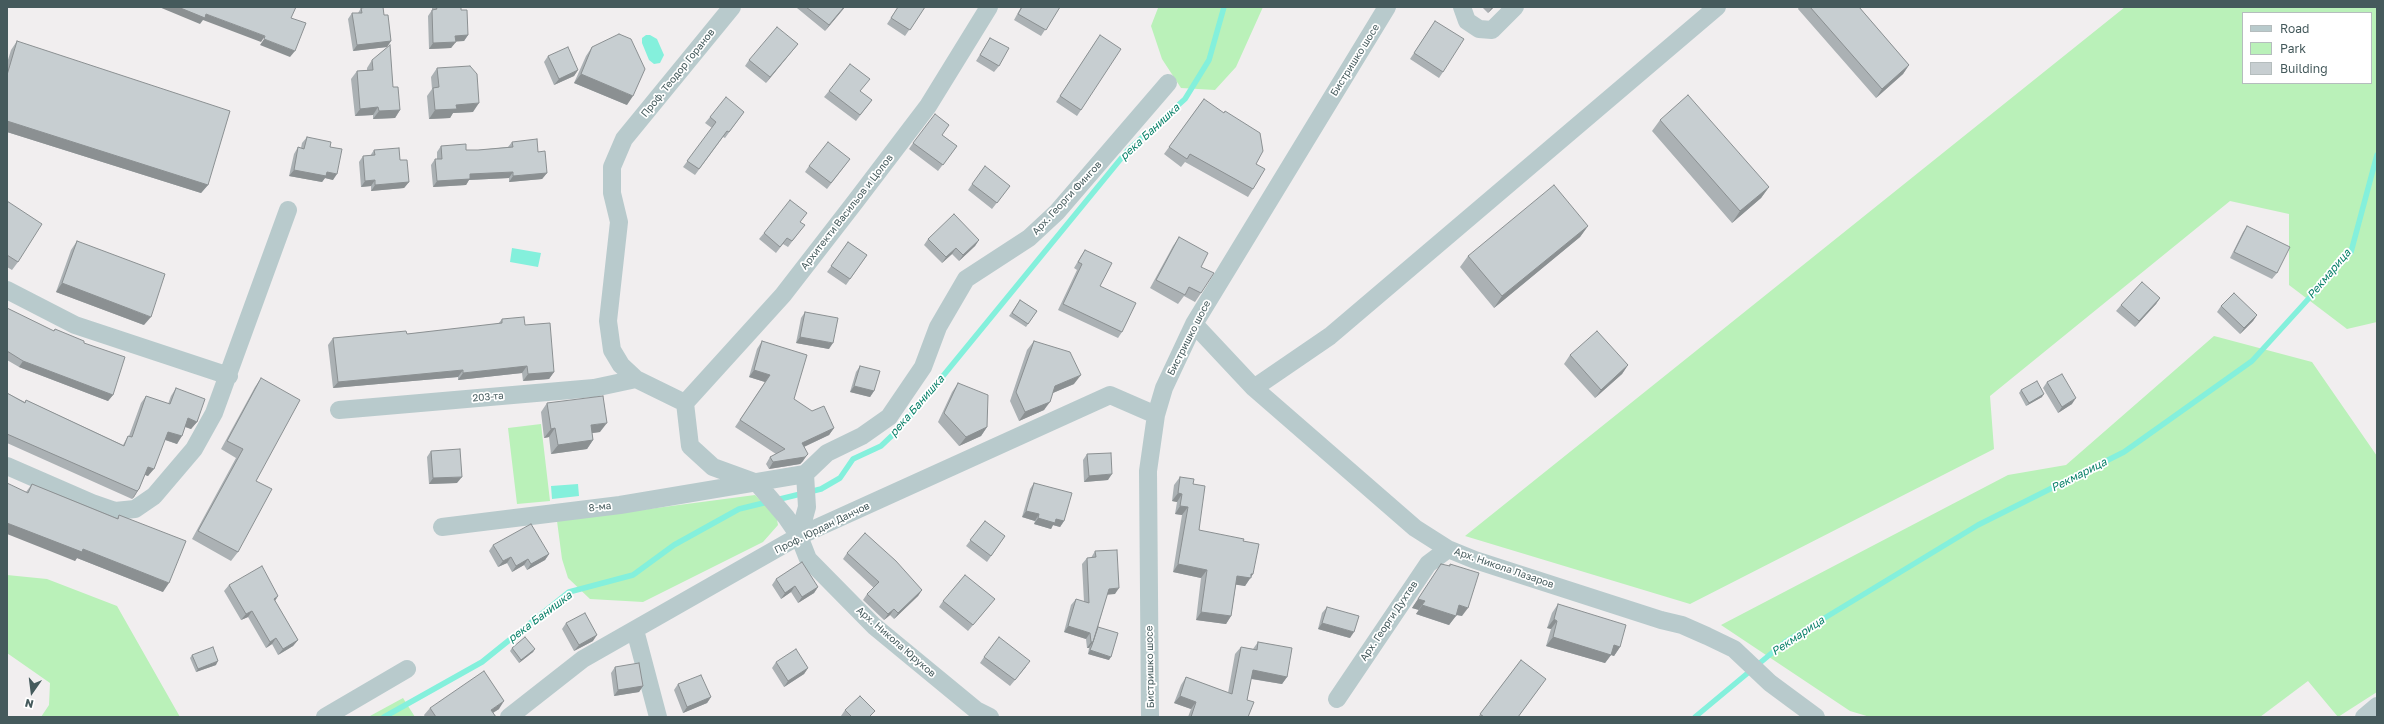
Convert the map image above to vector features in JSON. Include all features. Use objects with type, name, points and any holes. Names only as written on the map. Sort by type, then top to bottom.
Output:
[{"type":"street","name":"Проф. Теодор Горанов","points":[[685,403],[636,379],[621,366],[612,350],[608,321],[619,222],[612,193],[612,167],[624,139],[732,7]]},
{"type":"street","name":"Архитекти Васильов и Цолов","points":[[685,403],[783,295],[855,202],[928,106],[989,7]]},
{"type":"street","name":"Бистришко шосе","points":[[1150,717],[1148,471],[1156,415],[1167,382],[1194,324],[1387,7]]},
{"type":"street","points":[[1462,7],[1466,21],[1479,29],[1492,30],[1515,7]]},
{"type":"street","points":[[1254,388],[1330,336],[1718,7]]},
{"type":"street","name":"Арх. Георги Фингов","points":[[805,474],[827,453],[862,436],[890,417],[924,367],[938,327],[966,279],[1030,238],[1057,212],[1168,83]]},
{"type":"street","points":[[7,466],[92,503],[115,511],[135,509],[154,496],[194,449],[214,413],[229,376],[288,210]]},
{"type":"street","points":[[7,290],[75,325],[229,376]]},
{"type":"street","name":"Арх. Никола Лазаров","points":[[1194,324],[1254,388],[1415,528],[1448,549],[1475,560],[1661,620],[1682,625],[1734,649],[1770,683],[1816,717]]},
{"type":"street","name":"203-та","points":[[339,410],[594,388],[636,379]]},
{"type":"street","name":"Проф. Юрдан Данчов","points":[[509,717],[583,659],[799,536],[1110,395],[1156,415]]},
{"type":"street","points":[[685,403],[690,446],[713,467],[758,483],[805,474],[807,507],[799,536]]},
{"type":"street","name":"Арх. Никола Юруков","points":[[758,483],[786,517],[799,536],[808,559],[874,626],[976,710],[990,717]]},
{"type":"street","name":"8-ма","points":[[442,527],[620,505],[758,483]]},
{"type":"street","name":"Арх. Георги Духтев","points":[[1337,699],[1428,564],[1448,549]]},
{"type":"street","points":[[635,630],[658,717]]},
{"type":"street","points":[[325,717],[407,669]]},
{"type":"street","points":[[2364,717],[2377,706]]},
{"type":"green space","points":[[1263,7],[1236,67],[1215,90],[1181,88],[1162,59],[1151,26],[1158,8]]},
{"type":"green space","points":[[2125,7],[2377,7],[2377,322],[2347,329],[2289,285],[2289,214],[2230,201],[1990,396],[1994,449],[1690,604],[1465,536]]},
{"type":"green space","points":[[2214,336],[2312,362],[2377,456],[2377,692],[2338,717],[2308,681],[2260,717],[1870,717],[1850,711],[1721,625],[2008,475],[2066,465]]},
{"type":"green space","points":[[541,424],[550,501],[517,504],[508,428]]},
{"type":"green space","points":[[755,495],[776,514],[778,525],[763,542],[643,602],[590,599],[568,578],[562,559],[557,521]]},
{"type":"green space","points":[[7,575],[47,579],[117,606],[180,717],[41,717],[49,705],[50,683],[7,653]]},
{"type":"green space","points":[[403,698],[415,717],[369,717],[370,716]]},
{"type":"shaded area","points":[[646,35],[650,35],[657,39],[664,55],[660,63],[654,64],[649,60],[642,43],[642,38]]},
{"type":"shaded area","points":[[512,248],[541,253],[538,267],[510,262]]},
{"type":"shaded area","points":[[578,484],[579,496],[552,499],[551,486]]},
{"type":"building","points":[[178,7],[296,7],[291,18],[306,23],[295,51],[264,39],[265,36],[206,14],[205,18]]},
{"type":"building","points":[[383,7],[384,15],[388,15],[391,41],[357,45],[352,13],[362,13],[361,8]]},
{"type":"building","points":[[436,7],[461,7],[461,10],[467,10],[468,35],[455,36],[456,42],[433,43],[432,10],[437,9]]},
{"type":"building","points":[[806,7],[844,7],[829,25]]},
{"type":"building","points":[[898,7],[925,7],[910,30],[891,18]]},
{"type":"building","points":[[1022,7],[1060,7],[1046,30],[1018,14]]},
{"type":"building","points":[[1810,7],[1859,7],[1909,65],[1882,89]]},
{"type":"building","points":[[1435,21],[1464,39],[1443,72],[1414,53]]},
{"type":"building","points":[[777,27],[798,44],[770,77],[749,60]]},
{"type":"building","points":[[619,34],[631,39],[645,69],[633,96],[581,74],[592,47]]},
{"type":"building","points":[[1100,35],[1121,49],[1081,110],[1060,96]]},
{"type":"building","points":[[990,38],[1009,48],[999,66],[980,55]]},
{"type":"building","points":[[17,41],[230,111],[208,185],[7,121],[7,75]]},
{"type":"building","points":[[390,45],[393,87],[398,87],[400,110],[379,111],[378,107],[360,109],[357,71],[373,70],[372,60]]},
{"type":"building","points":[[568,47],[578,70],[559,79],[548,56]]},
{"type":"building","points":[[850,64],[870,79],[860,91],[872,100],[860,115],[829,91]]},
{"type":"building","points":[[470,66],[477,74],[479,103],[456,105],[457,109],[435,110],[433,88],[439,87],[437,68]]},
{"type":"building","points":[[1688,95],[1769,187],[1740,211],[1660,120]]},
{"type":"building","points":[[726,97],[744,112],[729,132],[727,131],[699,169],[687,161],[716,122],[710,117]]},
{"type":"building","points":[[1204,99],[1224,113],[1225,111],[1260,133],[1263,151],[1256,164],[1265,169],[1253,189],[1190,154],[1187,159],[1169,147]]},
{"type":"building","points":[[935,114],[949,125],[942,135],[957,146],[943,165],[913,143]]},
{"type":"building","points":[[307,137],[331,142],[330,147],[342,149],[337,174],[327,172],[326,176],[294,170],[298,147],[304,149]]},
{"type":"building","points":[[537,139],[538,152],[545,151],[547,173],[513,176],[513,172],[470,174],[470,179],[437,181],[435,159],[442,159],[441,146],[466,144],[466,150],[478,150],[513,147],[512,142]]},
{"type":"building","points":[[828,142],[850,159],[831,183],[809,166]]},
{"type":"building","points":[[399,148],[400,160],[407,160],[409,182],[375,185],[375,180],[365,181],[363,156],[375,155],[374,150]]},
{"type":"building","points":[[985,166],[1010,186],[997,203],[972,184]]},
{"type":"building","points":[[1554,185],[1588,226],[1502,296],[1468,256]]},
{"type":"building","points":[[790,200],[807,213],[800,222],[805,225],[792,241],[787,238],[780,247],[764,233]]},
{"type":"building","points":[[7,201],[42,224],[18,262],[7,255]]},
{"type":"building","points":[[954,214],[979,240],[963,255],[956,248],[946,257],[928,239]]},
{"type":"building","points":[[2247,226],[2290,247],[2277,273],[2234,252]]},
{"type":"building","points":[[1179,237],[1208,253],[1201,267],[1214,273],[1201,293],[1189,287],[1185,295],[1156,280]]},
{"type":"building","points":[[77,241],[165,274],[151,317],[62,283]]},
{"type":"building","points":[[848,242],[867,255],[850,279],[831,266]]},
{"type":"building","points":[[1085,250],[1112,263],[1100,286],[1136,303],[1122,332],[1063,304],[1082,264],[1078,262]]},
{"type":"building","points":[[2142,282],[2160,298],[2139,321],[2121,305]]},
{"type":"building","points":[[2234,293],[2257,315],[2244,328],[2221,306]]},
{"type":"building","points":[[1020,300],[1037,311],[1028,324],[1012,313]]},
{"type":"building","points":[[7,308],[54,331],[55,329],[84,341],[84,343],[125,357],[113,395],[23,361],[7,351]]},
{"type":"building","points":[[805,312],[838,318],[833,343],[800,337]]},
{"type":"building","points":[[524,317],[525,325],[550,323],[554,372],[528,374],[527,366],[463,373],[463,370],[338,382],[333,338],[406,331],[407,334],[502,323],[502,319]]},
{"type":"building","points":[[1597,331],[1628,365],[1601,390],[1570,355]]},
{"type":"building","points":[[762,341],[807,355],[794,399],[812,411],[824,406],[834,428],[802,443],[808,454],[805,457],[773,462],[770,457],[785,449],[740,420],[770,375],[754,370]]},
{"type":"building","points":[[1034,341],[1070,352],[1081,375],[1055,386],[1050,402],[1025,412],[1016,392]]},
{"type":"building","points":[[860,366],[880,371],[874,391],[854,386]]},
{"type":"building","points":[[2062,374],[2076,398],[2062,407],[2047,382]]},
{"type":"building","points":[[261,378],[300,400],[256,481],[272,489],[238,552],[198,531],[243,449],[227,441]]},
{"type":"building","points":[[2037,381],[2044,394],[2029,403],[2021,390]]},
{"type":"building","points":[[958,383],[988,395],[987,427],[966,437],[944,413]]},
{"type":"building","points":[[176,388],[205,399],[197,422],[188,418],[182,436],[168,432],[154,469],[148,467],[137,491],[7,434],[7,393],[25,403],[26,400],[124,446],[128,436],[132,437],[146,396],[170,404]]},
{"type":"building","points":[[603,396],[607,423],[591,425],[593,440],[558,445],[555,428],[551,429],[547,403]]},
{"type":"building","points":[[460,449],[462,477],[433,478],[431,451]]},
{"type":"building","points":[[1111,453],[1112,474],[1089,476],[1087,454]]},
{"type":"building","points":[[1180,477],[1194,479],[1193,484],[1205,486],[1199,530],[1244,539],[1243,541],[1259,544],[1251,578],[1237,576],[1231,616],[1201,612],[1207,570],[1178,564],[1188,507],[1180,506],[1182,494],[1178,493]]},
{"type":"building","points":[[7,483],[28,493],[32,484],[118,519],[119,515],[186,541],[169,583],[83,549],[82,552],[7,523]]},
{"type":"building","points":[[1034,483],[1072,493],[1064,521],[1056,519],[1055,523],[1038,518],[1039,514],[1026,511]]},
{"type":"building","points":[[985,521],[1005,536],[991,556],[970,540]]},
{"type":"building","points":[[531,524],[549,554],[531,564],[528,559],[516,566],[511,557],[503,561],[493,545]]},
{"type":"building","points":[[865,533],[896,561],[922,590],[898,613],[894,609],[888,614],[867,594],[879,582],[847,553]]},
{"type":"building","points":[[1117,550],[1119,588],[1109,589],[1093,642],[1091,642],[1090,633],[1068,626],[1076,599],[1089,603],[1087,558],[1096,557],[1095,551]]},
{"type":"building","points":[[802,562],[818,587],[802,597],[795,586],[785,593],[776,579]]},
{"type":"building","points":[[1441,564],[1450,566],[1450,564],[1479,573],[1468,608],[1459,605],[1456,616],[1422,605],[1425,601],[1418,599]]},
{"type":"building","points":[[262,566],[278,596],[274,599],[298,640],[283,649],[276,638],[270,642],[252,611],[246,614],[229,585]]},
{"type":"building","points":[[965,575],[995,599],[973,625],[943,601]]},
{"type":"building","points":[[1558,604],[1626,625],[1620,647],[1614,645],[1611,655],[1553,637],[1557,621],[1554,619]]},
{"type":"building","points":[[1327,607],[1359,616],[1354,632],[1322,623]]},
{"type":"building","points":[[585,613],[597,635],[579,645],[566,623]]},
{"type":"building","points":[[1098,627],[1118,633],[1111,657],[1090,650]]},
{"type":"building","points":[[525,637],[535,649],[521,660],[512,648]]},
{"type":"building","points":[[999,637],[1030,661],[1015,680],[984,657]]},
{"type":"building","points":[[1258,642],[1292,648],[1287,677],[1253,670],[1247,700],[1254,702],[1248,717],[1191,717],[1196,702],[1180,696],[1186,677],[1232,694],[1241,647],[1257,650]]},
{"type":"building","points":[[213,647],[218,661],[198,669],[192,655]]},
{"type":"building","points":[[796,649],[808,668],[788,681],[776,662]]},
{"type":"building","points":[[1521,660],[1546,679],[1518,717],[1484,717],[1480,714]]},
{"type":"building","points":[[639,663],[643,686],[618,690],[615,667]]},
{"type":"building","points":[[484,671],[504,701],[491,710],[496,717],[436,717],[430,708]]},
{"type":"building","points":[[701,675],[711,697],[687,707],[678,684]]},
{"type":"building","points":[[860,696],[875,711],[869,717],[852,717],[845,710]]},
{"type":"waterway","name":"река Банишка","points":[[384,717],[482,662],[569,592],[633,575],[674,545],[739,509],[821,489],[840,478],[853,459],[881,446],[902,426],[1128,150],[1185,99],[1209,60],[1224,7]]},
{"type":"waterway","name":"Рекмарица","points":[[1695,717],[1785,642],[1978,525],[2124,452],[2252,361],[2351,252],[2377,155]]}]
